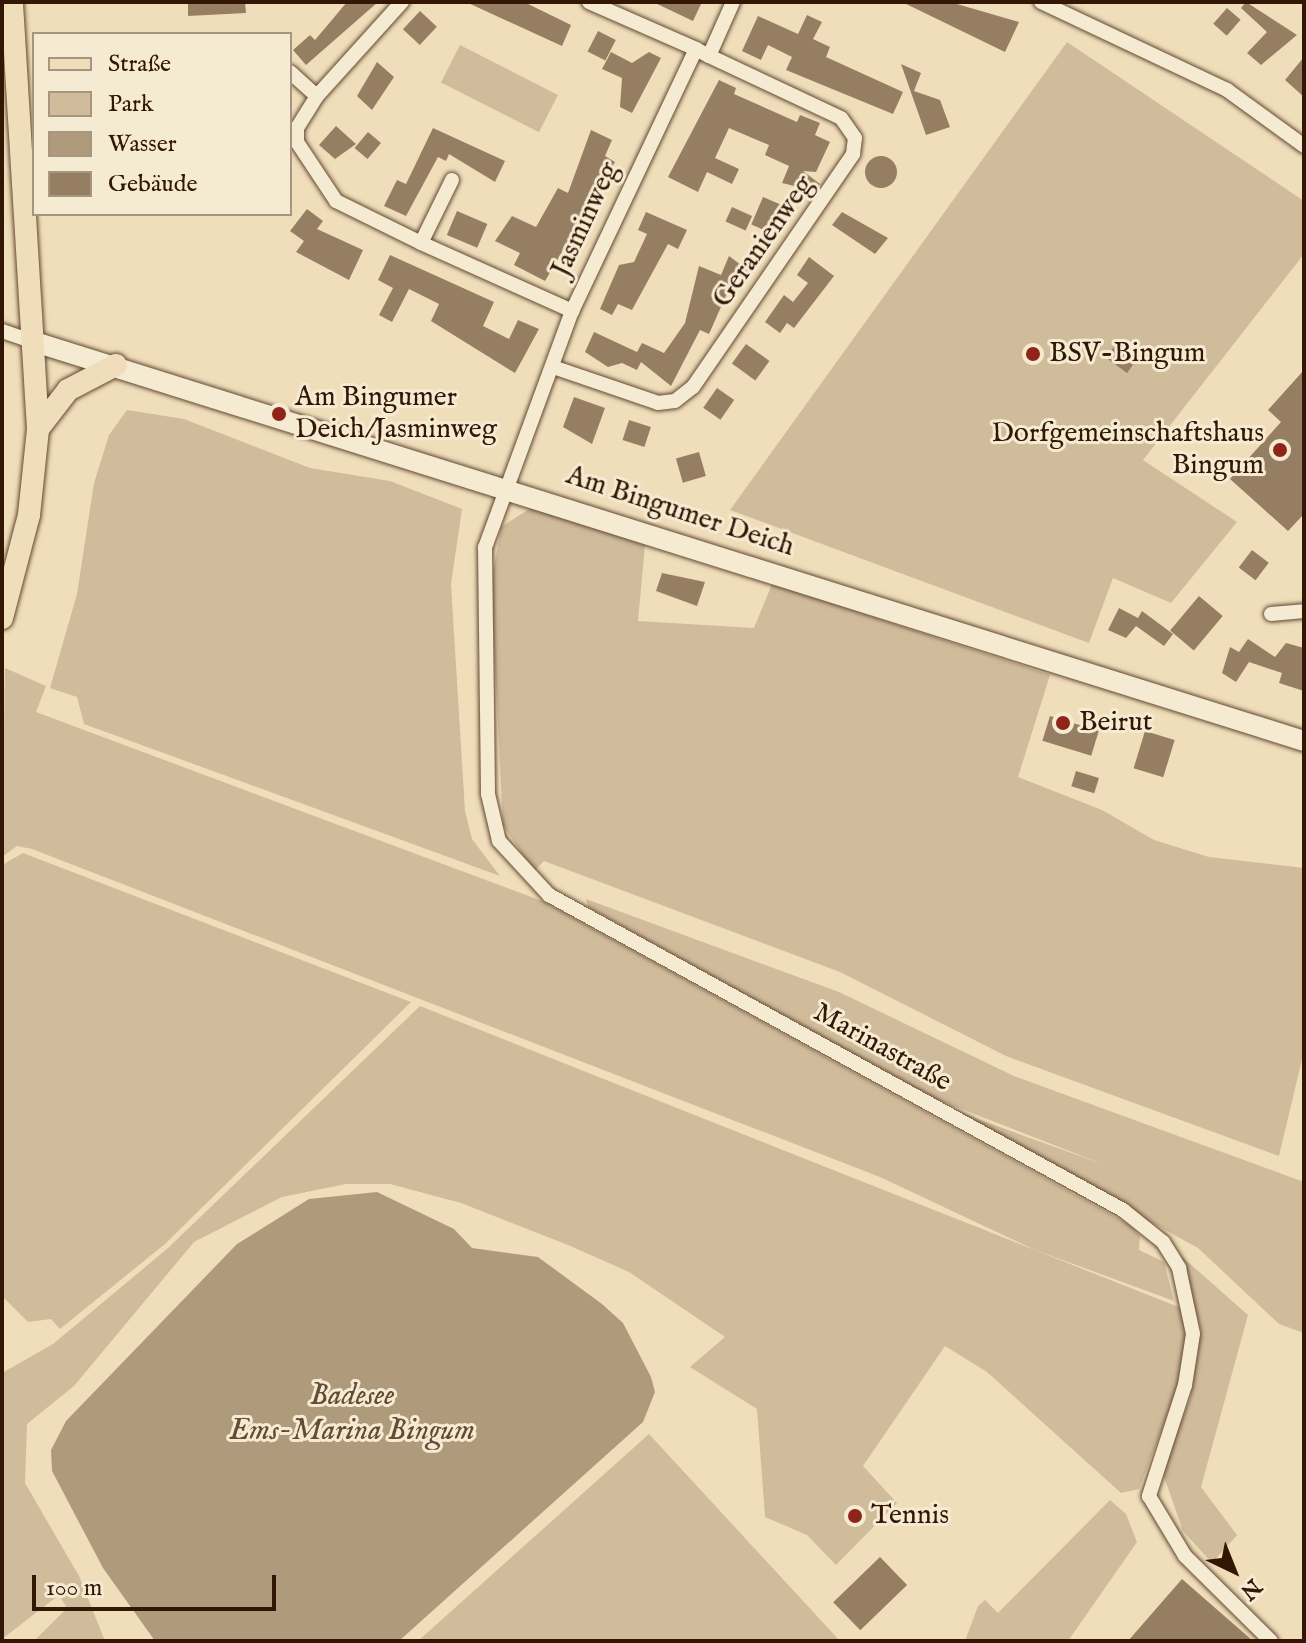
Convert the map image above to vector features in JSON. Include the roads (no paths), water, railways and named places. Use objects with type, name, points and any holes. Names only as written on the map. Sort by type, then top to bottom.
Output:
[{"type":"main road","points":[[2,618],[29,515],[38,429],[38,343],[12,2]]},
{"type":"main road","name":"Am Bingumer Deich","points":[[38,343],[506,486],[1304,741]]},
{"type":"main road","points":[[38,429],[68,390],[116,365]]},
{"type":"street","points":[[402,2],[317,96],[297,128],[297,142],[336,201],[572,311]]},
{"type":"street","name":"Geranienweg","points":[[553,367],[658,403],[675,401],[693,387],[853,154],[855,138],[841,118],[589,2]]},
{"type":"street","name":"Jasminweg","points":[[506,486],[572,311],[703,52],[733,2]]},
{"type":"street","points":[[1041,2],[1227,90],[1304,146]]},
{"type":"street","points":[[292,74],[317,96]]},
{"type":"street","points":[[421,243],[452,180]]},
{"type":"street","points":[[2,331],[38,343]]},
{"type":"street","name":"Marinastraße","points":[[506,486],[485,547],[482,604],[488,794],[507,855],[549,895],[1123,1210],[1163,1242],[1183,1279],[1193,1334],[1185,1385],[1149,1496],[1185,1556],[1271,1641]]},
{"type":"street","points":[[1271,614],[1304,611]]},
{"type":"water","name":"Badesee Ems-Marina Bingum","points":[[377,1192],[454,1229],[472,1248],[538,1257],[602,1304],[623,1323],[651,1377],[655,1392],[643,1422],[399,1641],[155,1641],[103,1568],[52,1471],[51,1450],[66,1421],[237,1244],[309,1199]]},
{"type":"place","name":"BSV-Bingum","points":[[1033,354]]},
{"type":"place","name":"Am Bingumer Deich/Jasminweg","points":[[279,414]]},
{"type":"place","name":"Dorfgemeinschaftshaus Bingum","points":[[1280,450]]},
{"type":"place","name":"Beirut","points":[[1063,723]]},
{"type":"place","name":"Tennis","points":[[855,1516]]}]
